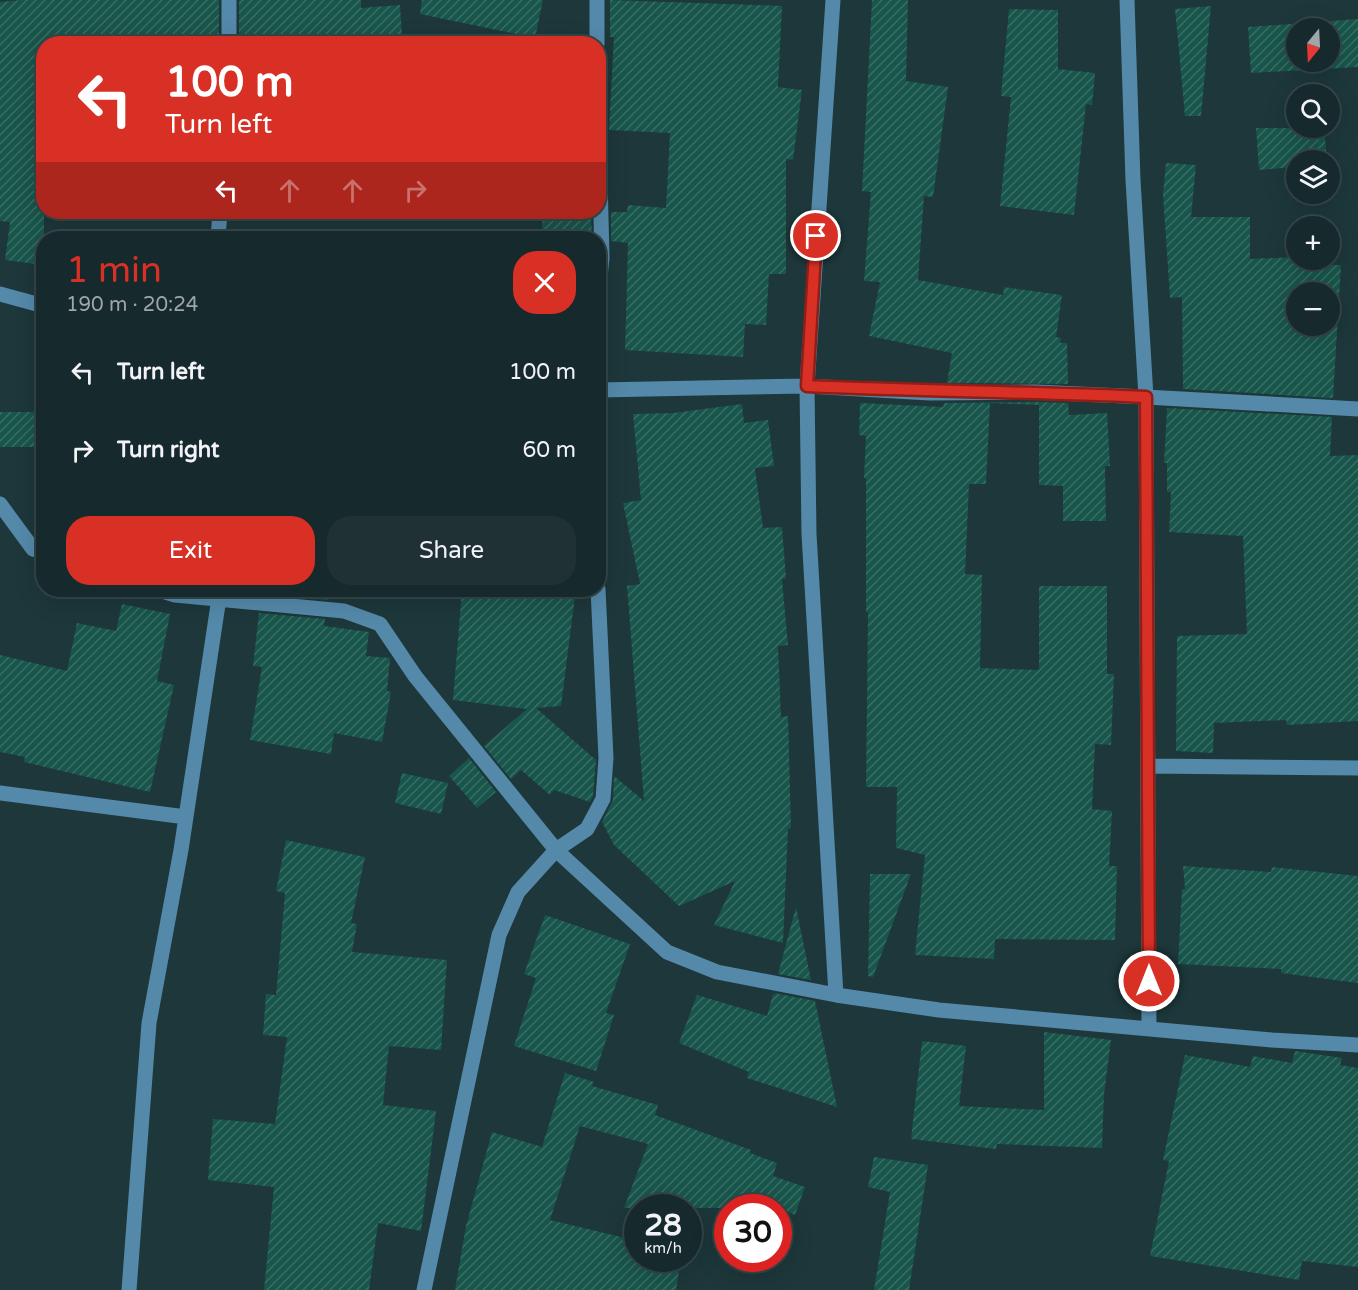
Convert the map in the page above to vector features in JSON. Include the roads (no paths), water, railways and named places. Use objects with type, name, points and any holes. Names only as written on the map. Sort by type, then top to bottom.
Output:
[{"type":"street","points":[[229,0],[229,36]]},
{"type":"street","points":[[597,0],[597,36]]},
{"type":"street","points":[[833,0],[807,386],[809,534],[836,995]]},
{"type":"street","points":[[1127,0],[1133,180],[1146,397],[1149,1029]]},
{"type":"street","points":[[0,294],[36,304]]},
{"type":"street","points":[[606,390],[807,386],[930,393],[1035,393],[1146,397],[1358,409]]},
{"type":"street","points":[[0,504],[33,549],[36,550]]},
{"type":"street","points":[[212,597],[344,611],[380,624],[415,676],[556,850],[667,952],[717,972],[836,995],[939,1010],[1358,1045]]},
{"type":"street","points":[[424,1290],[499,935],[518,892],[556,850],[587,829],[603,799],[606,758],[598,597]]},
{"type":"street","points":[[129,1290],[149,1023],[186,817],[219,598]]},
{"type":"street","points":[[1149,766],[1358,768]]},
{"type":"street","points":[[0,793],[186,817]]}]
